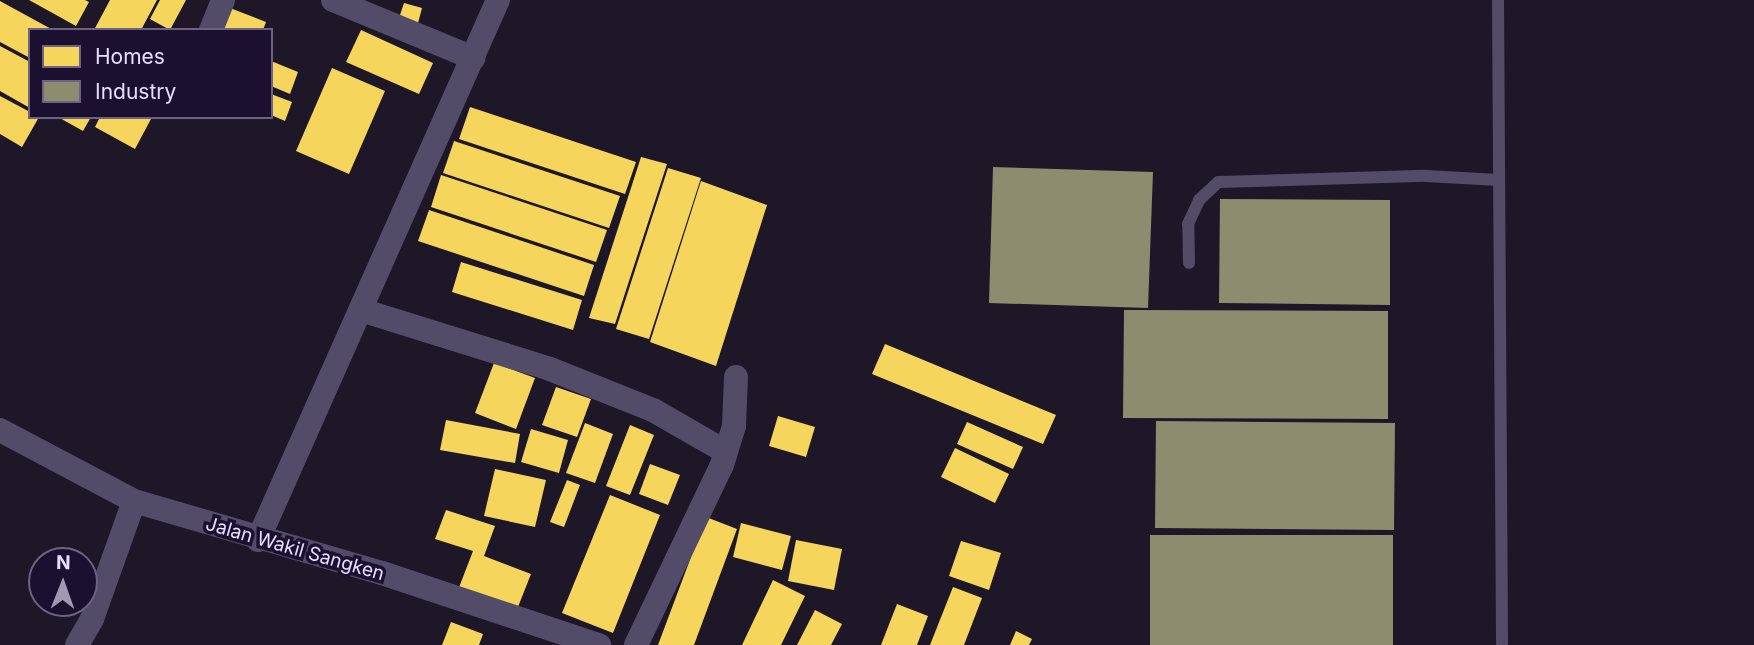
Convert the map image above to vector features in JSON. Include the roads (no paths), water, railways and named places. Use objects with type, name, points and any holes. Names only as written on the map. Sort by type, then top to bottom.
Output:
[{"type":"street","points":[[212,28],[223,0]]},
{"type":"street","points":[[333,0],[473,58]]},
{"type":"street","points":[[258,540],[498,0]]},
{"type":"street","points":[[360,310],[550,369],[653,410],[726,453]]},
{"type":"street","points":[[636,645],[706,505],[726,453],[734,426],[736,377]]},
{"type":"street","name":"Jalan Wakil Sangken","points":[[0,430],[134,501],[258,540],[382,573],[599,645]]},
{"type":"street","points":[[76,645],[92,619],[134,501]]},
{"type":"lane","points":[[1498,0],[1502,643]]},
{"type":"lane","points":[[1189,263],[1188,224],[1199,200],[1218,182],[1426,176],[1499,180]]}]
